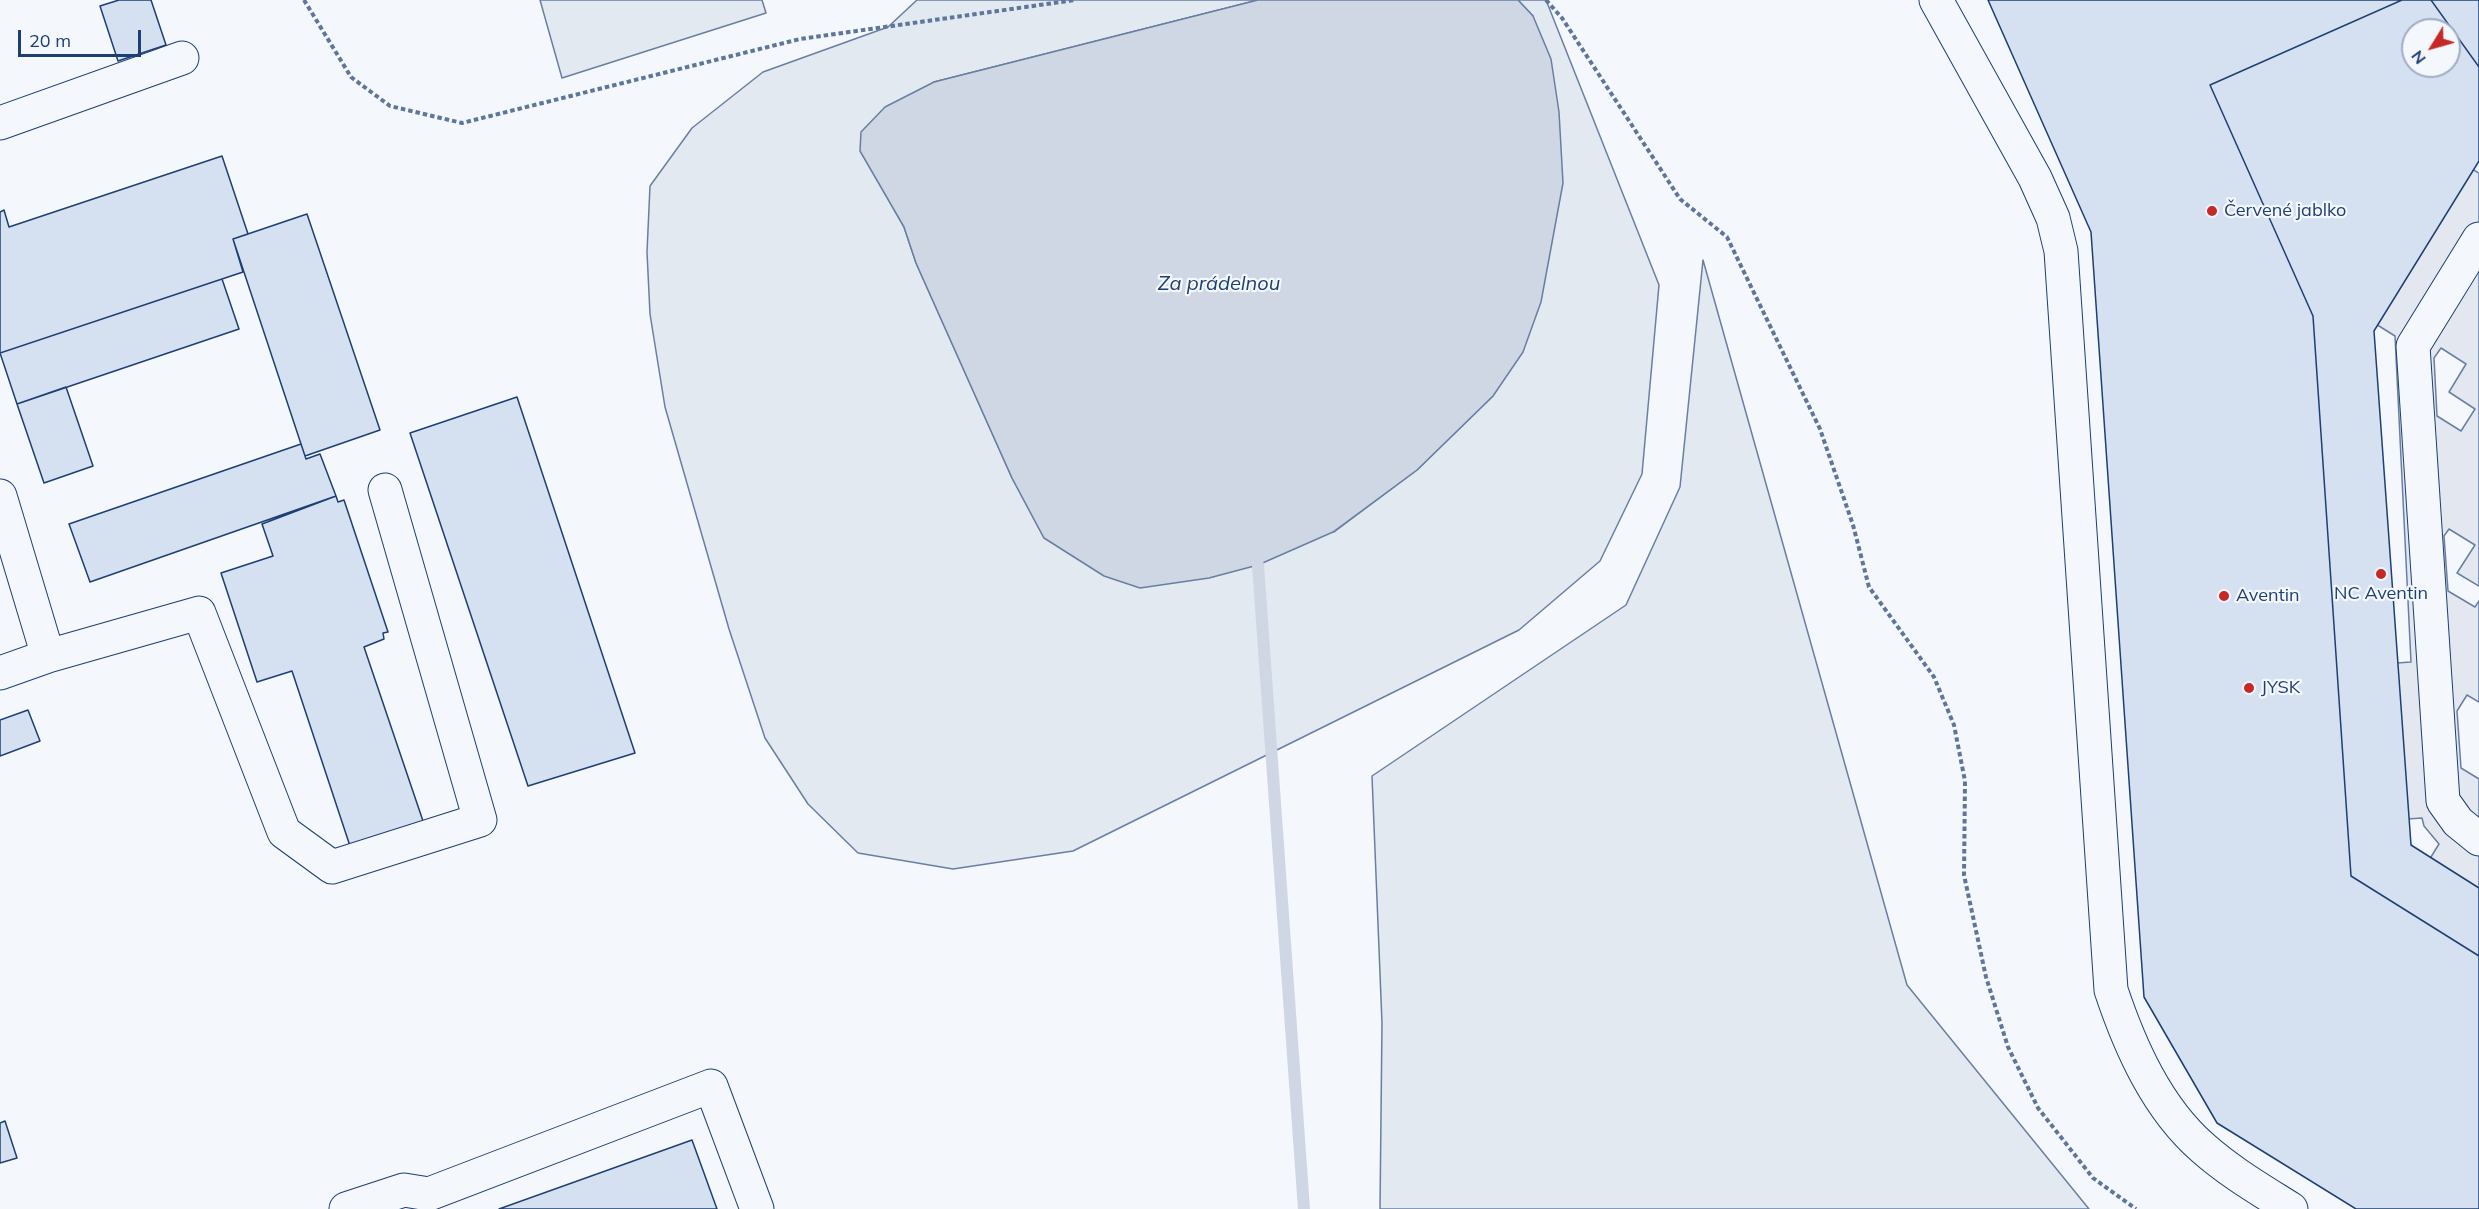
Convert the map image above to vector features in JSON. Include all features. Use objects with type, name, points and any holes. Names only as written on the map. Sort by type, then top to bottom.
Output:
[{"type":"lane","points":[[1936,0],[2035,178],[2053,218],[2061,251],[2111,990],[2134,1052],[2150,1080],[2183,1127],[2202,1148],[2227,1167],[2291,1209]]},
{"type":"lane","points":[[0,123],[182,58]]},
{"type":"lane","points":[[2479,240],[2413,346],[2444,801],[2458,822],[2479,839]]},
{"type":"lane","points":[[0,673],[48,656],[199,613],[284,832],[332,867],[480,820],[385,490]]},
{"type":"lane","points":[[0,496],[48,656]]},
{"type":"lane","points":[[346,1209],[404,1190],[429,1194],[711,1086],[757,1209]]},
{"type":"path","points":[[304,0],[351,77],[390,106],[462,123],[800,39],[1075,0]]},
{"type":"path","points":[[1546,0],[1562,18],[1680,199],[1726,237],[1820,429],[1853,525],[1869,586],[1934,677],[1954,726],[1965,781],[1964,875],[1986,977],[2008,1047],[2038,1108],[2093,1179],[2136,1209]]},
{"type":"shaded area","points":[[540,0],[762,0],[766,13],[562,78]]},
{"type":"shaded area","points":[[917,0],[1258,0],[934,82],[861,151],[904,227],[916,263],[1012,478],[1044,538],[1334,532],[1417,470],[1493,396],[1533,16],[1518,0],[1546,0],[1659,285],[1642,474],[1600,561],[1519,630],[1073,851],[953,869],[858,853],[808,804],[765,738],[729,629],[665,407],[650,314],[647,252],[650,186],[692,128],[763,72],[888,27]]},
{"type":"shaded area","points":[[2467,166],[2479,173],[2479,586],[2457,573],[2475,545],[2449,529],[2444,536],[2448,591],[2475,607],[2479,601],[2479,702],[2467,695],[2457,711],[2461,768],[2479,779],[2479,899],[2426,865],[2439,844],[2424,826],[2422,818],[2393,820],[2383,664],[2411,662],[2395,336],[2371,321]],"holes":[[[2441,348],[2466,364],[2449,392],[2475,409],[2461,431],[2437,416],[2434,358]]]},
{"type":"shaded area","points":[[1703,260],[1907,985],[2089,1209],[1380,1209],[1382,1023],[1372,776],[1626,605],[1680,487]]},
{"type":"water","name":"Za prádelnou","points":[[1258,0],[1518,0],[1533,16],[1551,59],[1559,112],[1563,183],[1541,302],[1523,352],[1493,396],[1417,470],[1333,532],[1258,565],[1209,578],[1140,588],[1104,576],[1044,538],[1012,478],[916,263],[904,227],[860,151],[861,132],[885,107],[934,82]]},
{"type":"building","points":[[119,0],[151,0],[166,45],[118,61],[100,6]]},
{"type":"building","name":"Aventin","points":[[1988,0],[2402,0],[2210,85],[2313,316],[2351,876],[2479,956],[2479,1209],[2356,1209],[2217,1123],[2144,997],[2091,232]]},
{"type":"building","points":[[2402,0],[2431,0],[2444,18],[2401,18],[2401,78],[2461,78],[2461,42],[2479,67],[2479,161],[2374,331],[2411,845],[2479,888],[2479,956],[2351,876],[2313,316],[2210,85]]},
{"type":"building","points":[[2431,0],[2479,0],[2479,67],[2461,42],[2461,18],[2444,18]]},
{"type":"building","points":[[222,156],[248,234],[233,239],[243,272],[0,353],[0,212],[4,210],[9,227]]},
{"type":"building","points":[[307,214],[380,430],[305,456],[233,239]]},
{"type":"building","points":[[222,279],[239,329],[17,404],[0,353]]},
{"type":"building","points":[[66,387],[93,466],[44,483],[17,404]]},
{"type":"building","points":[[517,397],[635,753],[528,786],[410,433]]},
{"type":"building","points":[[301,444],[306,459],[320,454],[336,496],[90,582],[69,524]]},
{"type":"building","points":[[336,496],[338,502],[344,500],[388,632],[383,633],[384,639],[364,647],[423,821],[350,846],[292,671],[257,682],[221,573],[273,556],[262,524]]},
{"type":"building","points":[[28,710],[40,741],[0,756],[0,720]]},
{"type":"building","points":[[5,1121],[17,1158],[0,1163],[0,1123]]},
{"type":"building","points":[[692,1140],[717,1209],[499,1209]]},
{"type":"waterway","points":[[1258,565],[1304,1209]]},
{"type":"place","name":"Červené jablko","points":[[2212,211]]},
{"type":"place","name":"NC Aventin","points":[[2381,574]]},
{"type":"place","name":"Aventin","points":[[2224,596]]},
{"type":"place","name":"JYSK","points":[[2249,688]]}]
